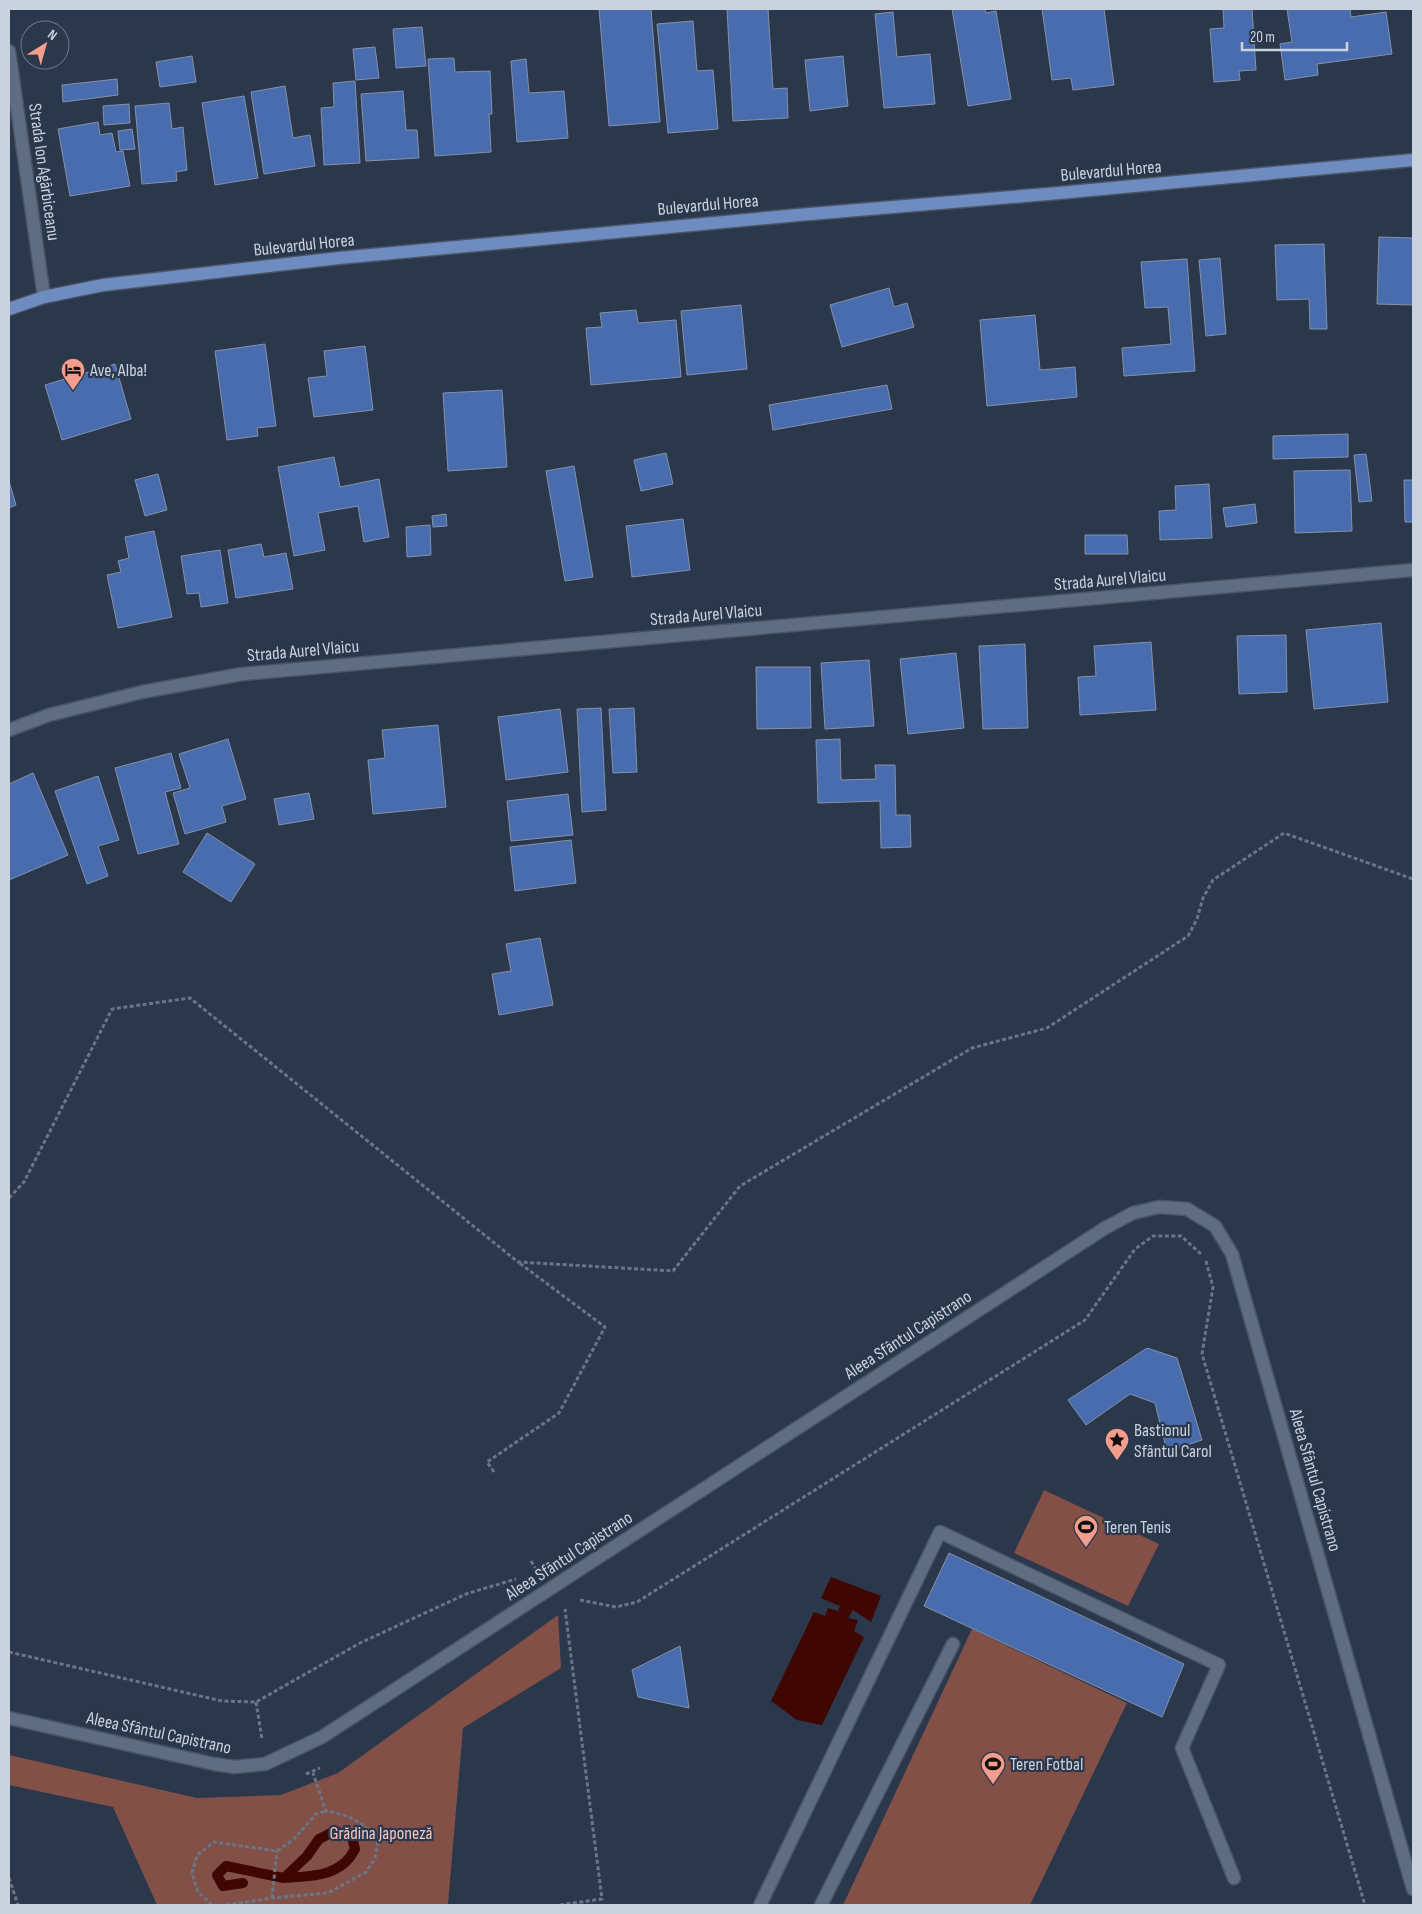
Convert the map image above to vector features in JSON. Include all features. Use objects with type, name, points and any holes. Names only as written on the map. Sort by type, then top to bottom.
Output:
[{"type":"main road","name":"Bulevardul Horea","points":[[9,309],[44,297],[103,285],[348,257],[788,215],[1059,193],[1413,160]]},
{"type":"street","name":"Strada Ion Agârbiceanu","points":[[9,51],[44,297]]},
{"type":"street","name":"Strada Aurel Vlaicu","points":[[9,730],[49,716],[142,692],[242,674],[1413,570]]},
{"type":"street","name":"Aleea Sfântul Capistrano","points":[[9,1718],[214,1764],[234,1767],[265,1764],[322,1737],[1105,1228],[1133,1213],[1159,1207],[1187,1209],[1215,1226],[1232,1254],[1413,1888]]},
{"type":"street","points":[[760,1905],[940,1532],[1219,1665],[1182,1748],[1234,1878]]},
{"type":"street","points":[[821,1905],[953,1644]]},
{"type":"path","points":[[518,1262],[673,1270],[740,1186],[972,1048],[1047,1028],[1188,936],[1197,919],[1203,898],[1213,880],[1284,833],[1413,879]]},
{"type":"path","points":[[9,1198],[24,1182],[112,1009],[190,998],[518,1262],[605,1326],[559,1413],[487,1462],[494,1472]]},
{"type":"path","points":[[9,1652],[222,1701],[256,1702],[360,1643],[466,1594],[538,1572],[565,1605],[602,1899],[560,1905]]},
{"type":"path","points":[[256,1702],[265,1764]]},
{"type":"path","points":[[313,1772],[326,1811]]},
{"type":"path","points":[[212,1905],[198,1892],[192,1873],[197,1855],[214,1842],[277,1851],[293,1840],[316,1814],[326,1811],[344,1814],[366,1826],[378,1840],[375,1858],[366,1872],[350,1883],[328,1894],[272,1898],[252,1903],[226,1905]]},
{"type":"path","points":[[272,1898],[277,1851]]},
{"type":"path","points":[[9,1878],[18,1905]]},
{"type":"green space","name":"Teren Tenis","points":[[1044,1490],[1159,1544],[1128,1606],[1014,1553]]},
{"type":"green space","name":"Grădina Japoneză","points":[[558,1615],[561,1668],[463,1728],[448,1904],[157,1905],[113,1807],[9,1785],[9,1755],[197,1798],[281,1795],[338,1773]]},
{"type":"green space","name":"Teren Fotbal","points":[[972,1629],[1127,1703],[1030,1905],[843,1905]]},
{"type":"shaded area","points":[[831,1577],[881,1596],[871,1622],[853,1610],[848,1618],[858,1620],[854,1631],[864,1637],[822,1725],[797,1720],[771,1701],[814,1612],[825,1616],[828,1608],[838,1611],[840,1606],[821,1598]]},
{"type":"building","points":[[599,9],[651,9],[660,122],[609,126]]},
{"type":"building","points":[[727,9],[768,9],[773,89],[787,88],[788,118],[733,121]]},
{"type":"building","points":[[952,9],[985,9],[986,13],[996,11],[1011,99],[968,106]]},
{"type":"building","points":[[1042,9],[1104,9],[1114,85],[1073,90],[1071,78],[1052,80]]},
{"type":"building","points":[[1223,9],[1252,9],[1256,70],[1239,71],[1240,80],[1214,82],[1210,29],[1224,28]]},
{"type":"building","points":[[1287,9],[1350,9],[1351,17],[1386,12],[1392,54],[1317,64],[1318,75],[1285,80],[1280,44],[1292,42]]},
{"type":"building","points":[[893,12],[897,57],[930,54],[935,104],[884,108],[875,14]]},
{"type":"building","points":[[693,21],[697,71],[713,70],[718,129],[668,133],[657,24]]},
{"type":"building","points":[[422,27],[426,66],[396,68],[393,29]]},
{"type":"building","points":[[375,47],[379,78],[356,80],[353,49]]},
{"type":"building","points":[[192,56],[196,82],[160,87],[156,62]]},
{"type":"building","points":[[843,56],[848,106],[810,111],[805,60]]},
{"type":"building","points":[[454,58],[455,72],[490,71],[492,114],[489,114],[491,152],[435,156],[428,59]]},
{"type":"building","points":[[526,59],[529,93],[564,91],[568,138],[517,142],[511,61]]},
{"type":"building","points":[[117,79],[118,95],[63,102],[62,85]]},
{"type":"building","points":[[355,81],[360,163],[324,165],[321,108],[334,107],[333,83]]},
{"type":"building","points":[[285,86],[293,138],[310,135],[315,166],[264,174],[251,92]]},
{"type":"building","points":[[403,91],[406,130],[417,130],[419,158],[366,161],[361,94]]},
{"type":"building","points":[[244,96],[258,178],[215,185],[202,103]]},
{"type":"building","points":[[169,103],[172,129],[183,127],[187,170],[176,172],[177,181],[142,184],[135,106]]},
{"type":"building","points":[[129,104],[130,123],[104,125],[103,106]]},
{"type":"building","points":[[98,122],[100,135],[112,133],[116,152],[123,151],[130,186],[70,196],[58,129]]},
{"type":"building","points":[[132,129],[135,149],[120,150],[118,131]]},
{"type":"building","points":[[1379,237],[1413,238],[1413,305],[1377,304]]},
{"type":"building","points":[[1324,244],[1327,329],[1310,329],[1309,299],[1277,300],[1275,245]]},
{"type":"building","points":[[1220,258],[1226,334],[1206,336],[1199,260]]},
{"type":"building","points":[[1187,259],[1195,371],[1124,376],[1122,348],[1171,344],[1168,307],[1145,308],[1141,262]]},
{"type":"building","points":[[889,288],[894,307],[907,303],[914,327],[842,347],[830,305]]},
{"type":"building","points":[[741,305],[747,369],[687,375],[681,311]]},
{"type":"building","points":[[636,310],[638,323],[676,320],[681,377],[591,385],[586,328],[602,327],[600,313]]},
{"type":"building","points":[[1035,315],[1040,370],[1075,367],[1077,397],[987,406],[980,320]]},
{"type":"building","points":[[265,344],[276,426],[257,428],[258,436],[227,440],[215,351]]},
{"type":"building","points":[[365,346],[373,410],[314,417],[308,378],[327,376],[324,351]]},
{"type":"building","points":[[115,364],[131,419],[62,440],[45,385]]},
{"type":"building","points":[[887,385],[892,409],[773,430],[769,405]]},
{"type":"building","points":[[502,390],[507,467],[448,471],[443,393]]},
{"type":"building","points":[[1348,434],[1348,457],[1273,459],[1273,436]]},
{"type":"building","points":[[666,453],[673,484],[641,491],[634,460]]},
{"type":"building","points":[[1366,454],[1372,501],[1359,502],[1354,455]]},
{"type":"building","points":[[334,457],[340,487],[379,479],[389,537],[364,542],[358,506],[318,513],[325,550],[294,556],[278,467]]},
{"type":"building","points":[[574,466],[593,577],[565,581],[546,471]]},
{"type":"building","points":[[1350,470],[1352,531],[1295,533],[1294,471]]},
{"type":"building","points":[[158,474],[167,510],[145,516],[135,480]]},
{"type":"building","points":[[1404,480],[1413,480],[1413,522],[1405,522]]},
{"type":"building","points":[[9,481],[16,505],[9,508]]},
{"type":"building","points":[[1209,484],[1212,538],[1160,540],[1159,511],[1176,510],[1175,486]]},
{"type":"building","points":[[1255,504],[1257,523],[1226,527],[1223,508]]},
{"type":"building","points":[[446,514],[447,526],[433,527],[432,516]]},
{"type":"building","points":[[683,519],[690,570],[632,577],[626,526]]},
{"type":"building","points":[[430,525],[431,555],[407,557],[406,527]]},
{"type":"building","points":[[154,531],[172,617],[118,628],[107,575],[121,572],[118,561],[129,558],[125,537]]},
{"type":"building","points":[[1085,535],[1127,535],[1128,554],[1085,554]]},
{"type":"building","points":[[261,544],[264,557],[286,553],[293,589],[236,598],[228,550]]},
{"type":"building","points":[[220,550],[228,603],[201,607],[199,593],[187,594],[181,556]]},
{"type":"building","points":[[1381,623],[1388,702],[1314,709],[1306,630]]},
{"type":"building","points":[[1286,635],[1287,692],[1239,694],[1237,636]]},
{"type":"building","points":[[1151,642],[1156,710],[1080,715],[1078,677],[1096,676],[1094,646]]},
{"type":"building","points":[[1025,644],[1028,728],[983,729],[979,646]]},
{"type":"building","points":[[956,653],[964,728],[908,734],[900,659]]},
{"type":"building","points":[[869,660],[874,726],[825,729],[821,663]]},
{"type":"building","points":[[756,667],[810,667],[811,728],[757,729]]},
{"type":"building","points":[[601,708],[606,810],[582,812],[577,709]]},
{"type":"building","points":[[634,708],[637,772],[613,773],[609,709]]},
{"type":"building","points":[[560,709],[568,772],[506,780],[498,717]]},
{"type":"building","points":[[438,725],[446,807],[373,814],[368,760],[385,758],[382,730]]},
{"type":"building","points":[[228,739],[246,799],[222,806],[226,822],[185,834],[173,793],[190,788],[179,754]]},
{"type":"building","points":[[840,739],[841,780],[876,779],[875,765],[895,765],[896,815],[910,815],[911,847],[881,848],[880,801],[818,803],[816,740]]},
{"type":"building","points":[[171,753],[181,788],[165,792],[179,844],[138,854],[115,768]]},
{"type":"building","points":[[33,773],[68,855],[9,880],[9,784]]},
{"type":"building","points":[[98,776],[119,840],[98,846],[108,876],[87,884],[55,791]]},
{"type":"building","points":[[309,793],[314,819],[279,825],[274,799]]},
{"type":"building","points":[[568,794],[573,835],[511,841],[507,801]]},
{"type":"building","points":[[207,833],[255,864],[231,902],[183,872]]},
{"type":"building","points":[[571,840],[576,883],[515,891],[510,847]]},
{"type":"building","points":[[540,938],[553,1005],[499,1015],[492,974],[511,971],[506,944]]},
{"type":"building","points":[[1147,1348],[1177,1358],[1202,1440],[1167,1452],[1155,1403],[1130,1394],[1086,1425],[1068,1400]]},
{"type":"building","points":[[949,1553],[1184,1664],[1162,1717],[924,1606]]},
{"type":"building","points":[[680,1646],[689,1708],[638,1697],[632,1670]]},
{"type":"waterway","points":[[243,1883],[223,1886],[217,1875],[226,1866],[284,1878],[307,1856],[319,1839],[335,1831],[352,1837],[355,1849],[349,1858],[334,1870],[305,1877],[284,1878]]},
{"type":"place","name":"Ave, Alba!","points":[[73,391]]},
{"type":"place","name":"Bastionul Sfântul Carol","points":[[1117,1461]]},
{"type":"place","name":"Teren Tenis","points":[[1086,1548]]},
{"type":"place","name":"Teren Fotbal","points":[[993,1785]]}]
